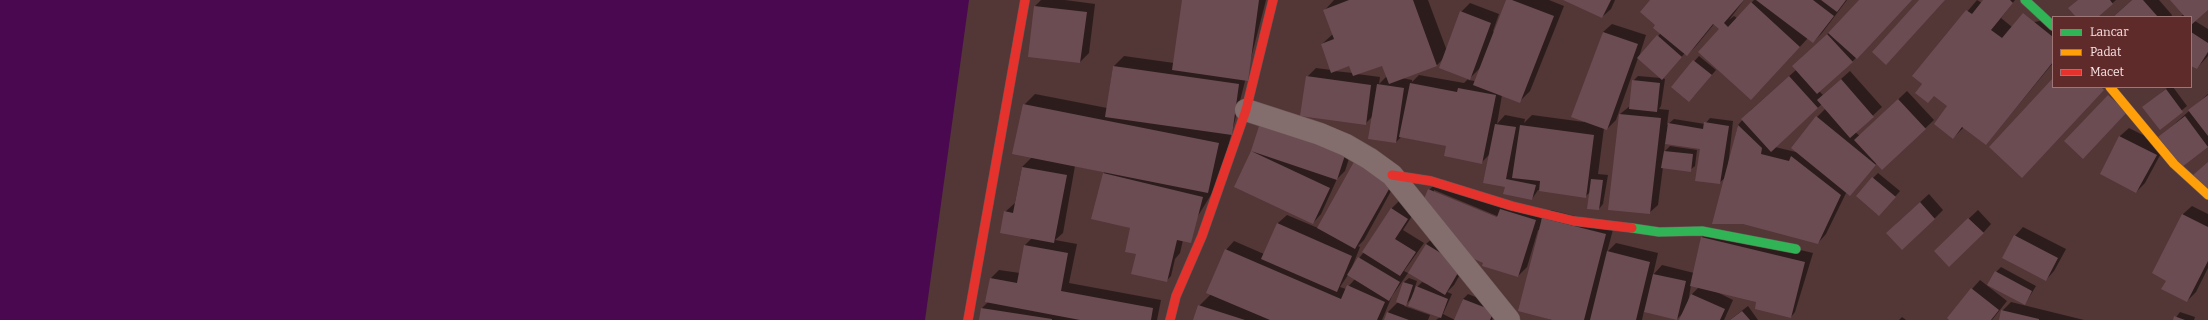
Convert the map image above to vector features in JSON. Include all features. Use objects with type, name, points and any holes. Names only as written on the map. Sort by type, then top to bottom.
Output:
[{"type":"street","points":[[968,320],[1025,0]]},
{"type":"street","points":[[1170,320],[1176,296],[1202,236],[1246,110],[1273,0]]},
{"type":"street","points":[[2025,0],[2052,25]]},
{"type":"street","points":[[2111,88],[2174,164],[2208,195]]},
{"type":"street","points":[[1246,110],[1320,134],[1346,145],[1370,159],[1392,176],[1509,320]]},
{"type":"street","points":[[1392,176],[1431,181],[1512,206],[1574,221],[1659,232],[1702,231],[1796,249]]},
{"type":"shaded area","points":[[0,0],[969,0],[925,320],[0,320]]},
{"type":"building","points":[[1182,0],[1259,0],[1248,81],[1172,70]]},
{"type":"building","points":[[1349,0],[1413,0],[1437,66],[1389,84],[1382,66],[1353,76],[1349,66],[1331,73],[1321,44],[1334,39],[1323,10]]},
{"type":"building","points":[[1506,0],[1512,0],[1554,16],[1520,103],[1473,85]]},
{"type":"building","points":[[1563,0],[1611,0],[1602,18]]},
{"type":"building","points":[[1650,0],[1744,0],[1724,23],[1728,27],[1751,2],[1800,47],[1751,100],[1698,52],[1719,29],[1713,24],[1687,56],[1653,28],[1655,25],[1640,12]]},
{"type":"building","points":[[1756,0],[1813,0],[1834,16],[1813,43]]},
{"type":"building","points":[[1821,0],[1846,0],[1837,12]]},
{"type":"building","points":[[1859,0],[1912,0],[1857,59],[1828,33]]},
{"type":"building","points":[[1919,0],[1945,0],[1886,65],[1872,52]]},
{"type":"building","points":[[1983,0],[2010,0],[2013,3],[1991,30],[2002,38],[2023,13],[2052,36],[2052,63],[1986,145],[1962,127],[1953,139],[1934,124],[1947,106],[1934,96],[1928,103],[1915,93],[1922,84],[1912,76],[1966,10],[1972,14]]},
{"type":"building","points":[[2078,0],[2110,0],[2113,4],[2099,16],[2075,16],[2068,8]]},
{"type":"building","points":[[2132,0],[2143,0],[2157,16],[2114,16]]},
{"type":"building","points":[[2170,0],[2208,0],[2208,10],[2192,24],[2192,16],[2184,16]]},
{"type":"building","points":[[1034,6],[1087,12],[1080,63],[1028,57]]},
{"type":"building","points":[[1460,11],[1491,23],[1470,80],[1439,68]]},
{"type":"building","points":[[1603,32],[1638,44],[1607,130],[1571,117]]},
{"type":"building","points":[[2192,33],[2208,43],[2208,52],[2197,69],[2192,66]]},
{"type":"building","points":[[1827,34],[1853,62],[1817,94],[1792,66]]},
{"type":"building","points":[[1657,35],[1682,57],[1662,80],[1637,58]]},
{"type":"building","points":[[1693,60],[1712,75],[1689,102],[1671,87]]},
{"type":"building","points":[[1113,66],[1239,84],[1232,135],[1105,117]]},
{"type":"building","points":[[1306,76],[1371,85],[1366,125],[1300,116]]},
{"type":"building","points":[[1789,76],[1818,108],[1771,152],[1741,119]]},
{"type":"building","points":[[1841,79],[1874,117],[1850,138],[1817,100]]},
{"type":"building","points":[[2052,79],[2052,88],[2102,88],[2104,90],[2022,178],[1989,147]]},
{"type":"building","points":[[1632,80],[1660,83],[1657,112],[1629,109]]},
{"type":"building","points":[[1410,83],[1457,92],[1458,88],[1496,95],[1482,164],[1444,156],[1446,146],[1399,137]]},
{"type":"building","points":[[1377,84],[1404,88],[1396,143],[1368,139]]},
{"type":"building","points":[[2166,89],[2183,112],[2160,130],[2142,107]]},
{"type":"building","points":[[2108,95],[2127,112],[2083,159],[2064,141]]},
{"type":"building","points":[[2208,95],[2208,136],[2188,110]]},
{"type":"building","points":[[1898,99],[1926,129],[1882,170],[1854,140]]},
{"type":"building","points":[[1023,104],[1219,143],[1208,193],[1012,154]]},
{"type":"building","points":[[1619,114],[1661,118],[1650,214],[1608,210]]},
{"type":"building","points":[[1816,116],[1876,165],[1850,196],[1791,148]]},
{"type":"building","points":[[2185,116],[2208,147],[2182,167],[2158,137]]},
{"type":"building","points":[[1704,122],[1729,126],[1720,184],[1695,181],[1700,149],[1665,144],[1668,123],[1703,129]]},
{"type":"building","points":[[1260,123],[1346,152],[1337,180],[1251,151]]},
{"type":"building","points":[[1495,124],[1516,127],[1506,179],[1536,185],[1532,200],[1503,194],[1505,187],[1483,183]]},
{"type":"building","points":[[1520,125],[1594,135],[1586,198],[1539,191],[1540,181],[1512,178]]},
{"type":"building","points":[[1738,125],[1762,148],[1761,154],[1789,161],[1791,156],[1841,195],[1818,244],[1743,224],[1712,224]]},
{"type":"building","points":[[2119,136],[2157,155],[2136,193],[2100,174]]},
{"type":"building","points":[[1251,151],[1330,188],[1313,224],[1234,187]]},
{"type":"building","points":[[1664,151],[1693,154],[1691,172],[1661,168]]},
{"type":"building","points":[[1355,160],[1393,182],[1355,249],[1317,228]]},
{"type":"building","points":[[2208,162],[2208,191],[2193,175]]},
{"type":"building","points":[[1022,167],[1067,175],[1054,243],[1000,233],[1004,211],[1013,213]]},
{"type":"building","points":[[1103,173],[1203,197],[1191,243],[1177,240],[1167,282],[1131,274],[1136,254],[1125,252],[1130,228],[1091,219]]},
{"type":"building","points":[[1872,177],[1896,197],[1879,216],[1856,196]]},
{"type":"building","points":[[1591,179],[1603,180],[1599,210],[1587,209]]},
{"type":"building","points":[[1428,189],[1497,217],[1500,209],[1536,220],[1518,277],[1482,266],[1483,263],[1470,257],[1424,199]]},
{"type":"building","points":[[1920,202],[1935,219],[1902,250],[1886,233]]},
{"type":"building","points":[[1391,208],[1408,219],[1395,239],[1416,252],[1400,276],[1362,252]]},
{"type":"building","points":[[2182,214],[2208,227],[2208,261],[2187,302],[2161,289],[2166,281],[2152,273]]},
{"type":"building","points":[[1542,218],[1606,234],[1584,320],[1552,320],[1518,311]]},
{"type":"building","points":[[1968,218],[1984,233],[1949,267],[1934,251]]},
{"type":"building","points":[[1277,223],[1352,256],[1337,292],[1261,259]]},
{"type":"building","points":[[2014,235],[2058,258],[2046,281],[2002,258]]},
{"type":"building","points":[[1701,237],[1805,262],[1791,318],[1755,309],[1756,302],[1690,286]]},
{"type":"building","points":[[1426,244],[1462,266],[1445,295],[1408,273]]},
{"type":"building","points":[[1024,245],[1068,253],[1061,291],[1153,308],[1151,320],[1080,320],[985,302],[990,278],[1017,283]]},
{"type":"building","points":[[1225,249],[1341,299],[1347,285],[1385,302],[1377,320],[1270,320],[1206,293]]},
{"type":"building","points":[[1607,251],[1650,262],[1636,320],[1590,320]]},
{"type":"building","points":[[1358,257],[1400,282],[1389,301],[1347,275]]},
{"type":"building","points":[[1995,271],[2032,291],[2025,305],[1987,285]]},
{"type":"building","points":[[1653,274],[1686,281],[1677,320],[1644,312]]},
{"type":"building","points":[[1403,282],[1413,285],[1406,306],[1396,302]]},
{"type":"building","points":[[1416,286],[1448,299],[1441,318],[1408,306]]},
{"type":"building","points":[[1971,288],[1999,310],[1991,320],[1949,320],[1947,318]]},
{"type":"building","points":[[1691,294],[1725,309],[1720,320],[1679,320]]},
{"type":"building","points":[[1463,299],[1494,311],[1490,320],[1454,320]]},
{"type":"building","points":[[1198,305],[1245,320],[1193,320]]},
{"type":"building","points":[[981,308],[1052,319],[1052,320],[979,320]]},
{"type":"building","points":[[2001,310],[2039,319],[2039,320],[1999,320]]},
{"type":"building","points":[[1742,311],[1750,320],[1730,320]]},
{"type":"building","points":[[1387,312],[1409,320],[1384,320]]},
{"type":"building","points":[[2174,316],[2185,320],[2173,320]]},
{"type":"traffic: fast","points":[[2025,0],[2052,25]]},
{"type":"traffic: fast","points":[[1632,228],[1659,232],[1702,231],[1796,249]]},
{"type":"traffic: slow","points":[[2111,88],[2174,164],[2208,195]]},
{"type":"traffic: jam","points":[[968,320],[1025,0]]},
{"type":"traffic: jam","points":[[1170,320],[1176,296],[1202,236],[1246,110],[1273,0]]},
{"type":"traffic: jam","points":[[1392,175],[1431,181],[1512,206],[1574,221],[1632,228]]}]
